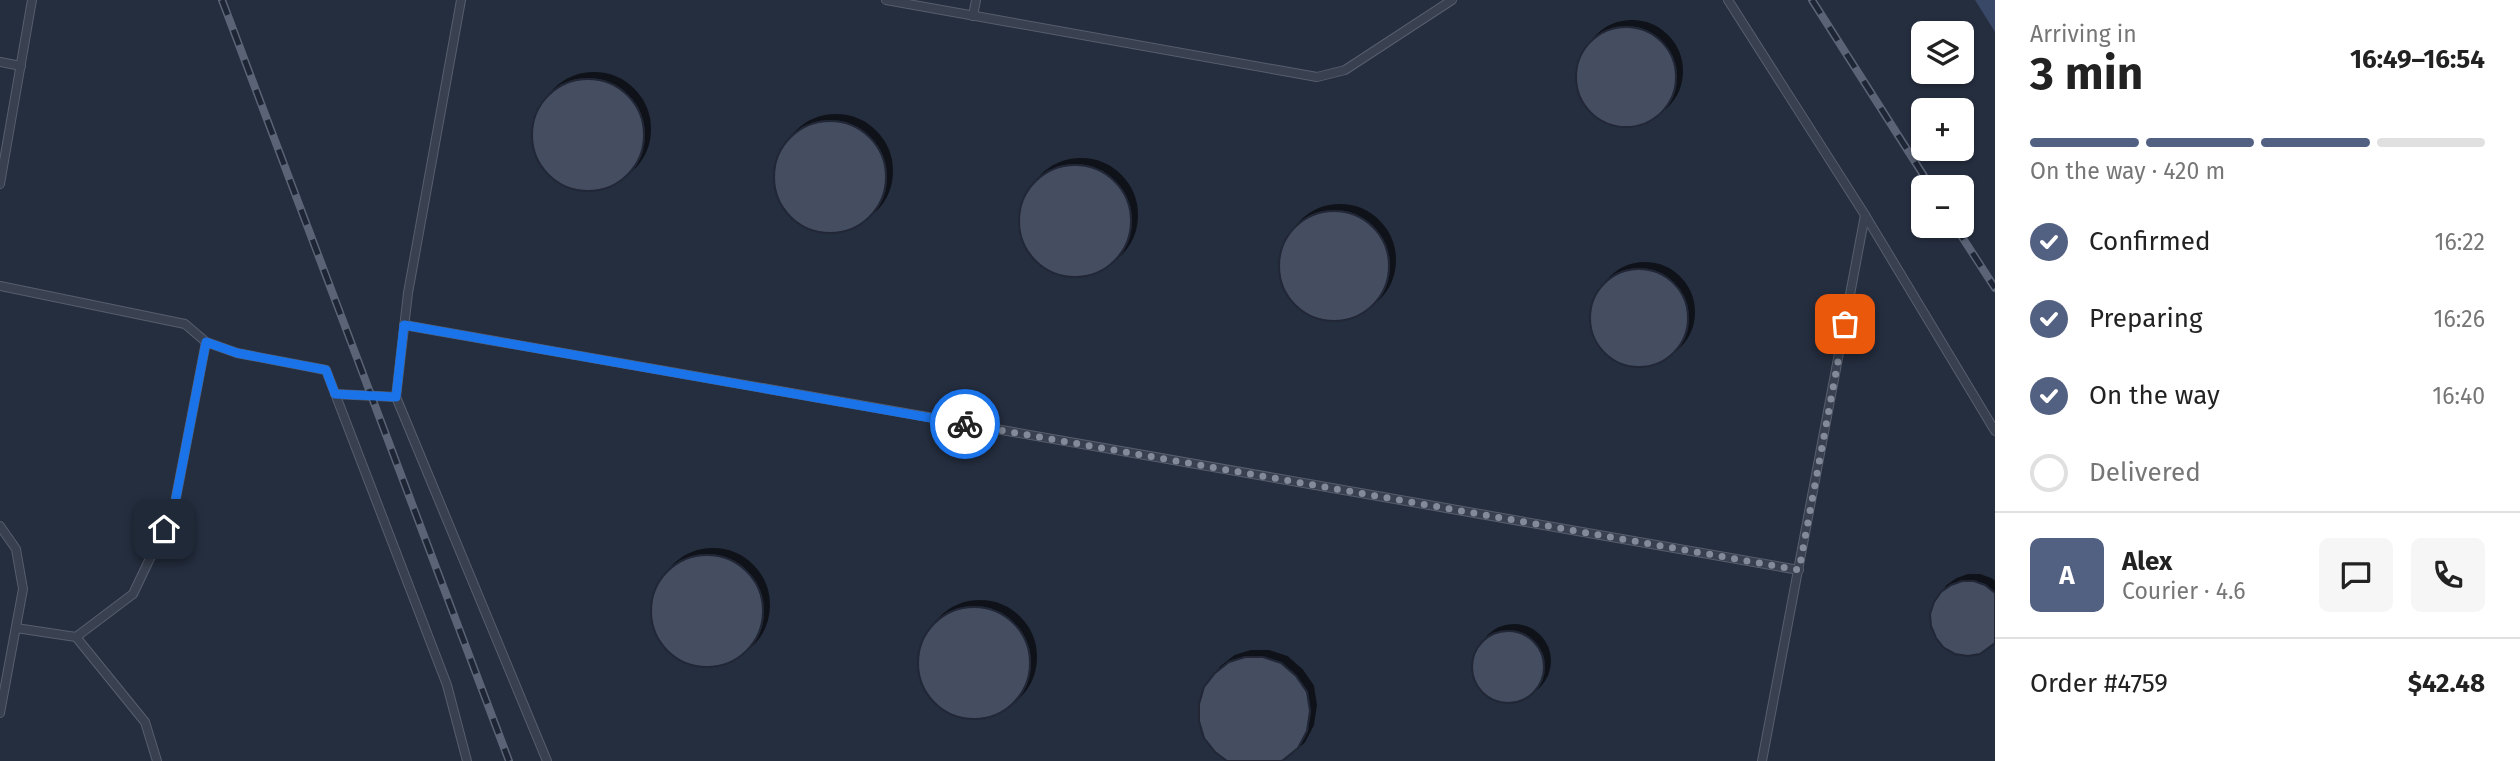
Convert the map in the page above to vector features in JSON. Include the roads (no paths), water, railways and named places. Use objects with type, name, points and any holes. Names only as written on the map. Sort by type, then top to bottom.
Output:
[{"type":"lane","points":[[0,184],[32,0]]},
{"type":"lane","points":[[461,0],[404,325],[396,397],[547,761]]},
{"type":"lane","points":[[886,0],[1317,77],[1345,70],[1452,0]]},
{"type":"lane","points":[[973,16],[976,0]]},
{"type":"lane","points":[[1728,0],[1865,215],[1995,431]]},
{"type":"lane","points":[[0,62],[20,66]]},
{"type":"lane","points":[[1762,761],[1865,215]]},
{"type":"lane","points":[[0,286],[185,324],[206,342],[237,353],[326,370],[447,685],[467,761]]},
{"type":"lane","points":[[404,325],[1799,570]]},
{"type":"lane","points":[[76,637],[133,594],[174,508],[206,342]]},
{"type":"lane","points":[[335,394],[396,397]]},
{"type":"lane","points":[[0,526],[16,549],[23,589],[0,713]]},
{"type":"lane","points":[[16,628],[76,637],[145,722],[157,761]]},
{"type":"water","points":[[1975,0],[1995,0],[1995,32]]},
{"type":"railway","points":[[222,0],[509,761]]},
{"type":"railway","points":[[1812,0],[1923,175]]},
{"type":"railway","points":[[1963,238],[1995,288]]}]
